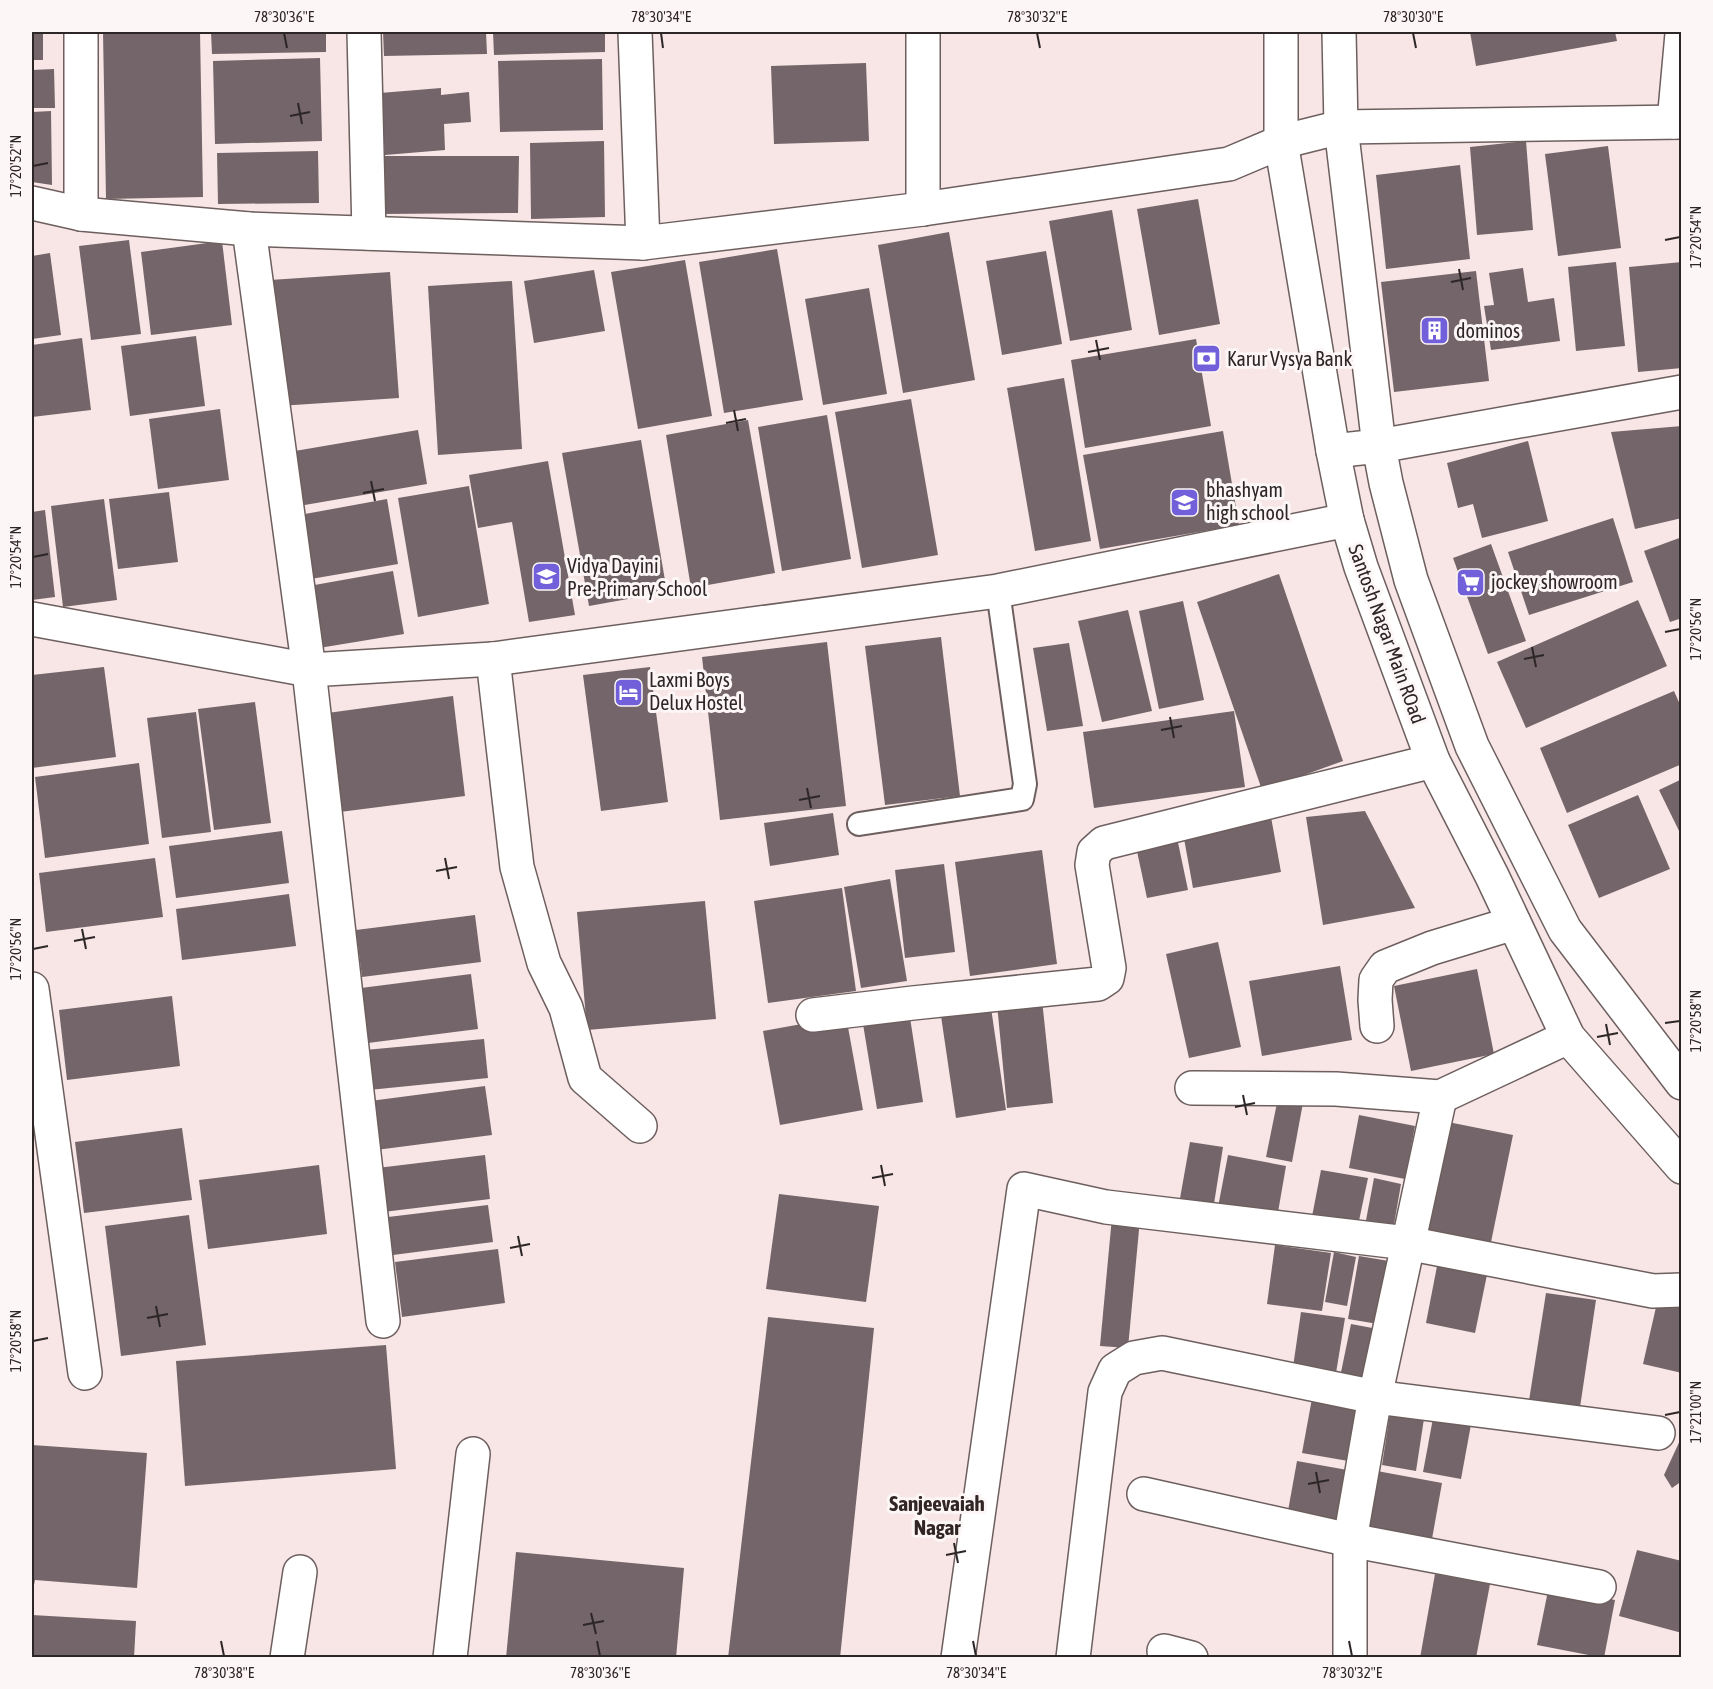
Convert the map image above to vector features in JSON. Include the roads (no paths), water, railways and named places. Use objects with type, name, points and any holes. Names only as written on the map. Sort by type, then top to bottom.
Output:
[{"type":"street","points":[[81,32],[81,214]]},
{"type":"street","points":[[364,32],[369,233]]},
{"type":"street","points":[[634,32],[643,243]]},
{"type":"street","points":[[923,32],[923,209]]},
{"type":"street","name":"Santosh Nagar Main ROad","points":[[1281,32],[1281,142],[1333,451],[1347,520],[1361,567],[1433,761],[1492,876],[1568,1037],[1682,1167]]},
{"type":"street","name":"Santosh Nagar Main ROad","points":[[1340,32],[1341,127],[1379,446],[1411,580],[1472,746],[1565,930],[1682,1083]]},
{"type":"street","points":[[32,203],[81,214],[249,229],[643,243],[923,209],[1229,164],[1281,142],[1341,127],[1678,122],[1682,34]]},
{"type":"street","points":[[249,229],[309,670],[383,1321]]},
{"type":"street","points":[[1333,451],[1379,446],[1682,392]]},
{"type":"street","points":[[32,619],[309,670],[493,659],[998,591],[1347,520]]},
{"type":"street","points":[[493,659],[517,867],[544,963],[566,1008],[585,1078],[640,1126]]},
{"type":"street","points":[[813,1015],[1098,984],[1107,978],[1109,968],[1092,865],[1094,852],[1104,843],[1433,761]]},
{"type":"street","points":[[1377,1026],[1376,980],[1385,967],[1432,948],[1514,923]]},
{"type":"street","points":[[32,989],[85,1372]]},
{"type":"street","points":[[1192,1088],[1336,1089],[1440,1097],[1568,1037]]},
{"type":"street","points":[[1350,1658],[1350,1540],[1407,1243],[1440,1097]]},
{"type":"street","points":[[958,1658],[1024,1189],[1106,1207],[1407,1243],[1653,1291],[1682,1290]]},
{"type":"street","points":[[1073,1658],[1105,1392],[1115,1370],[1134,1358],[1162,1353],[1376,1397],[1658,1433]]},
{"type":"street","points":[[450,1658],[473,1454]]},
{"type":"street","points":[[1144,1494],[1350,1540],[1599,1587]]},
{"type":"street","points":[[287,1658],[300,1572]]},
{"type":"lane","points":[[859,824],[1022,799],[1025,784],[998,591]]},
{"type":"place","name":"dominos","points":[[1435,331]]},
{"type":"place","name":"Karur Vysya Bank","points":[[1206,359]]},
{"type":"place","name":"bhashyam high school","points":[[1185,502]]},
{"type":"place","name":"Vidya Dayini Pre-Primary School","points":[[546,577]]},
{"type":"place","name":"jockey showroom","points":[[1470,582]]},
{"type":"place","name":"Laxmi Boys Delux Hostel","points":[[628,692]]},
{"type":"district","name":"Sanjeevaiah Nagar","points":[[937,1516]]}]
